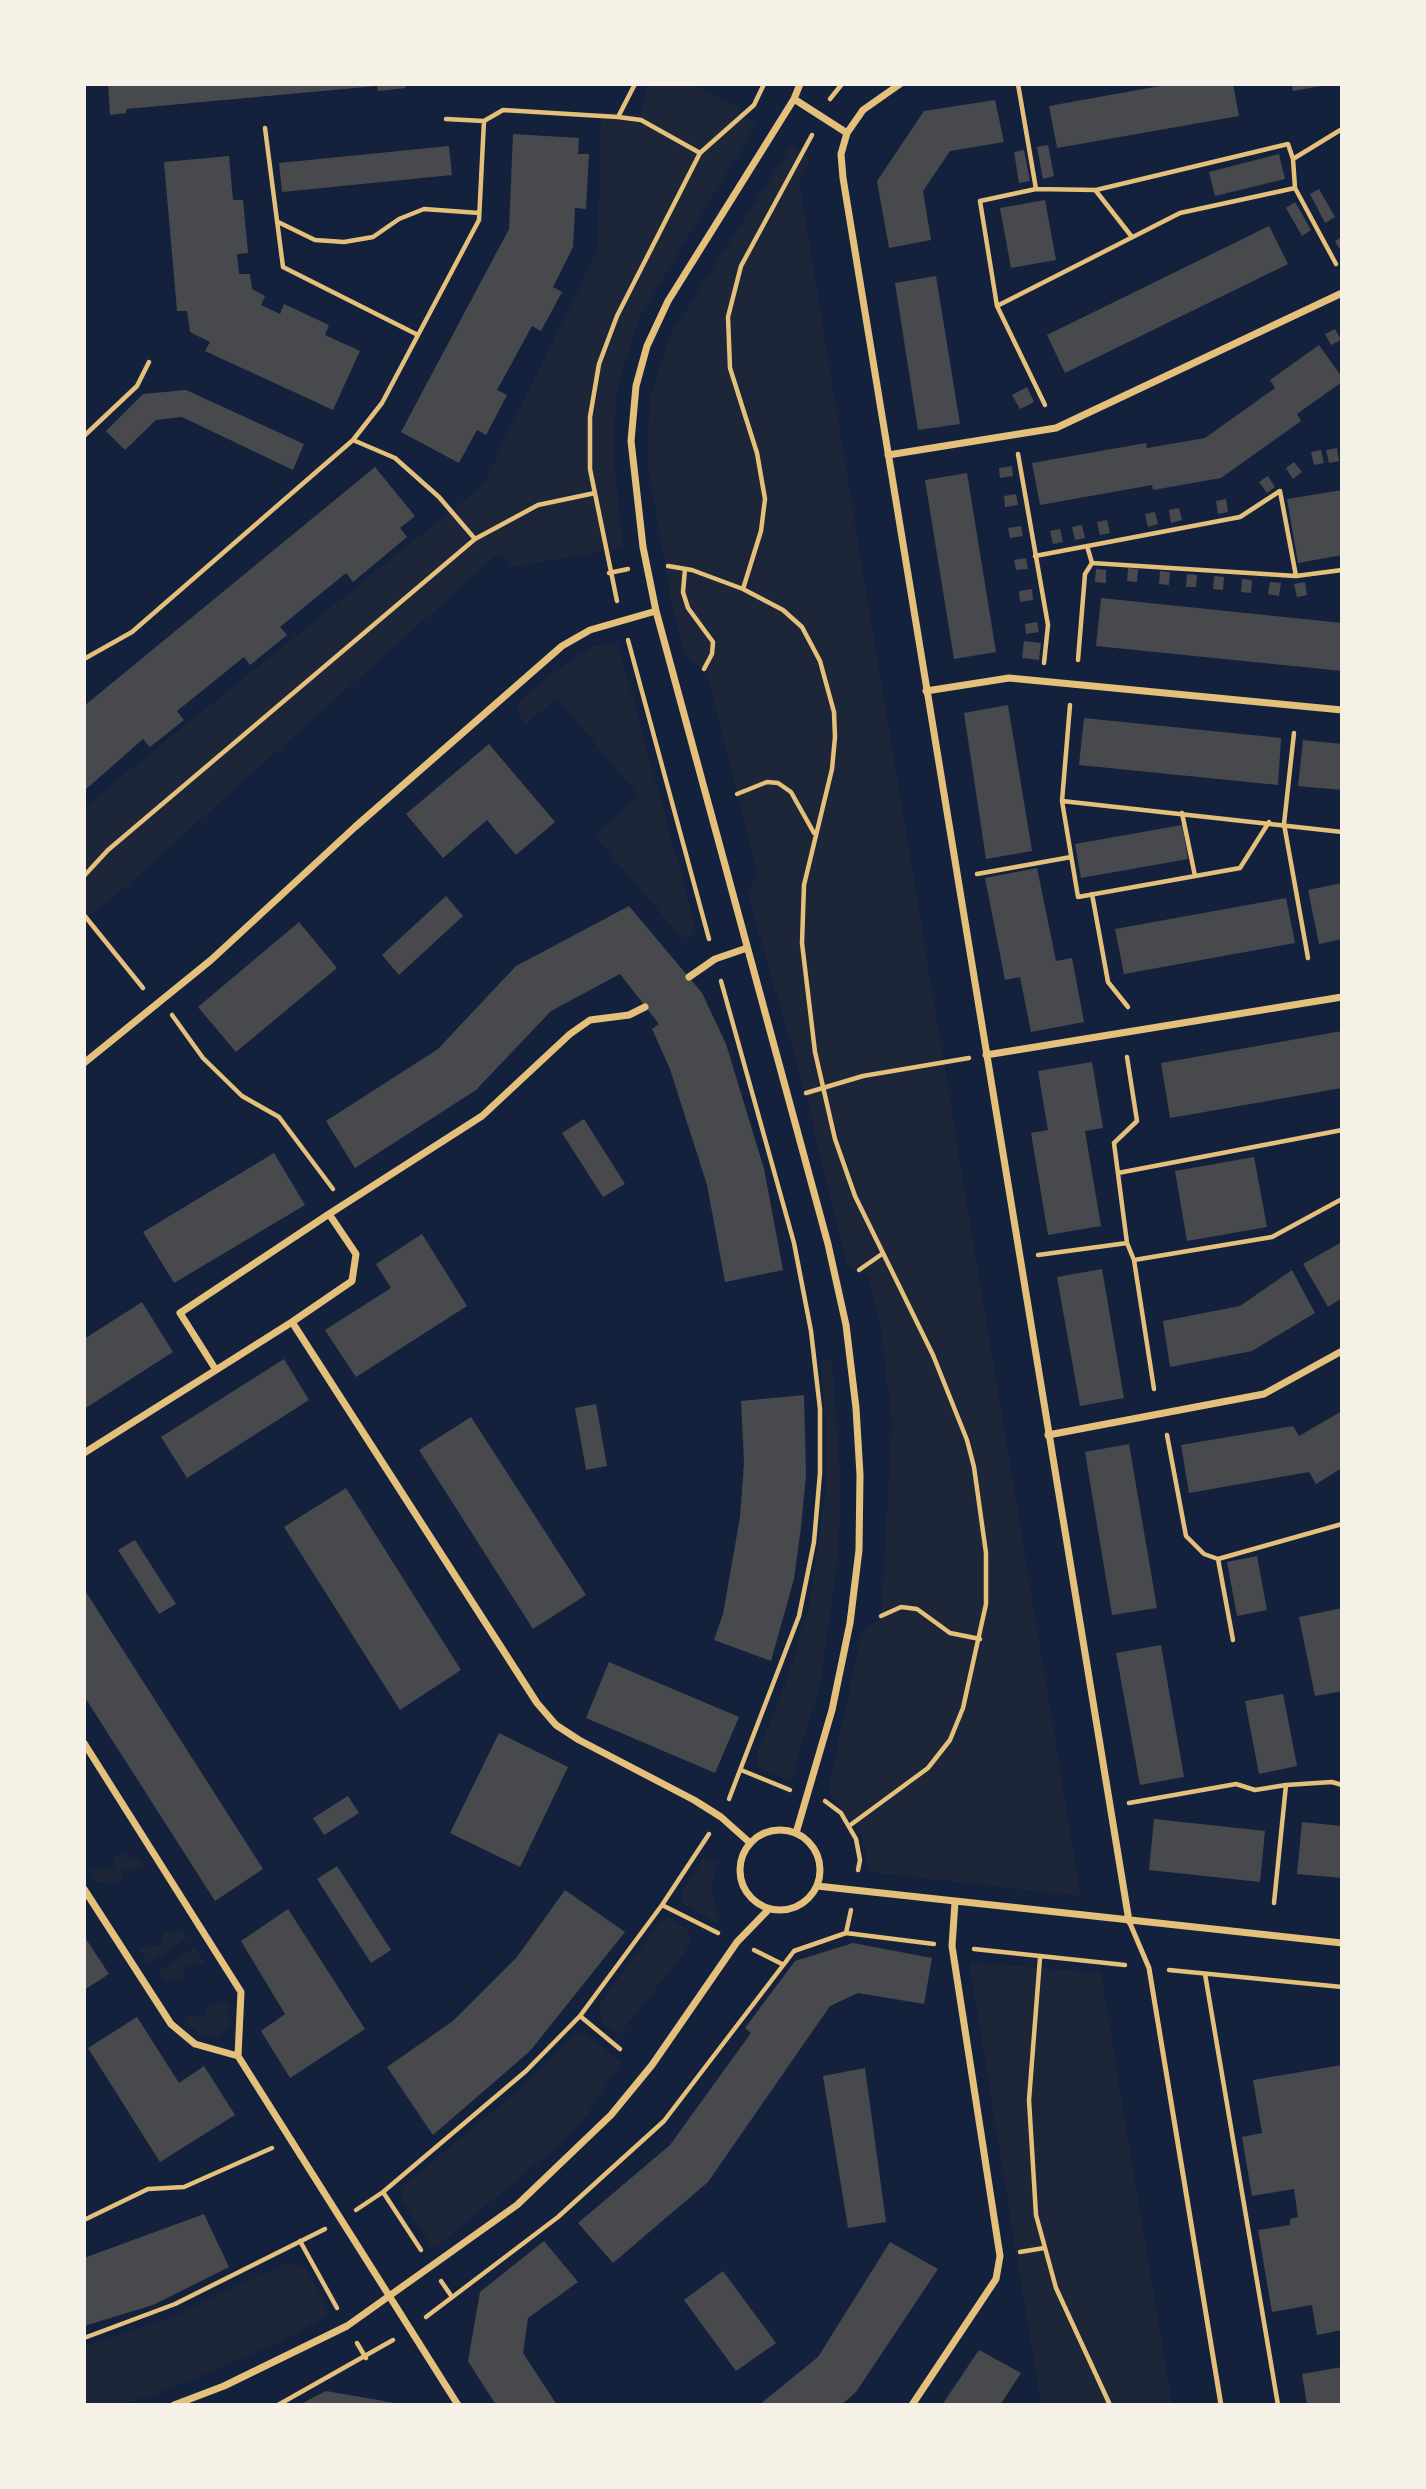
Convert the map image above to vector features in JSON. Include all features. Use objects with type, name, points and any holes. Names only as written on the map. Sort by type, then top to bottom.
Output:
[{"type":"street","points":[[796,1833],[830,1722],[850,1623],[859,1550],[860,1475],[856,1408],[846,1325],[828,1244],[656,611],[643,547],[631,441],[636,386],[647,346],[668,301],[794,99],[800,84]]},
{"type":"street","points":[[900,84],[863,110],[847,133],[841,154],[843,178],[1129,1922]]},
{"type":"street","points":[[794,99],[847,133]]},
{"type":"street","points":[[888,455],[1056,428],[1342,293]]},
{"type":"street","points":[[84,1063],[211,960],[355,827],[562,646],[590,630],[656,611]]},
{"type":"street","points":[[926,691],[1009,678],[1342,710]]},
{"type":"street","points":[[689,976],[715,959],[747,948]]},
{"type":"street","points":[[986,1055],[1342,997]]},
{"type":"street","points":[[216,1370],[180,1313],[344,1203],[482,1116],[570,1034],[590,1020],[629,1015],[645,1007]]},
{"type":"street","points":[[84,1453],[352,1281],[356,1254],[329,1214]]},
{"type":"street","points":[[292,1322],[550,1717],[579,1740],[721,1817],[750,1842]]},
{"type":"street","points":[[1048,1435],[1264,1394],[1342,1351]]},
{"type":"street","points":[[84,1743],[241,1992],[238,2056],[458,2405]]},
{"type":"street","points":[[771,1830],[796,1833],[807,1840],[819,1861],[817,1886],[802,1903],[791,1909],[769,1909],[756,1903],[741,1881],[739,1867],[750,1842],[771,1830]]},
{"type":"street","points":[[817,1886],[1129,1922],[1342,1943]]},
{"type":"street","points":[[84,1889],[171,2024],[195,2044],[238,2056]]},
{"type":"street","points":[[912,2405],[996,2279],[1000,2256],[952,1946],[955,1902]]},
{"type":"street","points":[[174,2405],[224,2386],[347,2326],[517,2205],[611,2115],[652,2066],[737,1942],[769,1909]]},
{"type":"lane","points":[[1129,1922],[1149,1968],[1221,2405]]},
{"type":"path","points":[[618,117],[635,84]]},
{"type":"path","points":[[446,119],[484,121],[503,110],[642,120],[700,153],[754,106],[764,84]]},
{"type":"path","points":[[1018,84],[1036,189]]},
{"type":"path","points":[[84,659],[132,632],[354,440],[382,403],[479,220],[484,121]]},
{"type":"path","points":[[265,128],[283,267],[418,335]]},
{"type":"path","points":[[1293,159],[1342,129]]},
{"type":"path","points":[[1045,405],[997,306],[980,201],[1036,189],[1096,190],[1288,144],[1293,159],[1295,188],[1336,264]]},
{"type":"path","points":[[743,589],[761,531],[765,499],[757,453],[730,368],[728,317],[741,266],[800,158]]},
{"type":"path","points":[[997,306],[1180,213],[1295,188]]},
{"type":"path","points":[[1096,190],[1132,237]]},
{"type":"path","points":[[277,222],[315,240],[344,242],[373,237],[398,219],[424,209],[479,213]]},
{"type":"path","points":[[84,436],[137,386],[149,362]]},
{"type":"path","points":[[354,440],[395,458],[439,497],[475,539]]},
{"type":"path","points":[[1018,454],[1048,625],[1043,667]]},
{"type":"path","points":[[1035,556],[1240,517],[1280,491],[1296,576]]},
{"type":"path","points":[[84,876],[108,850],[475,539],[538,505],[594,493]]},
{"type":"path","points":[[1078,660],[1085,574],[1092,562],[1087,546]]},
{"type":"path","points":[[1092,562],[1296,576],[1342,570]]},
{"type":"path","points":[[670,566],[743,589],[783,610],[802,627],[820,661],[834,712],[835,737],[832,769],[804,885],[802,943],[807,1007],[822,1087],[835,1139],[855,1196],[933,1355],[967,1440],[974,1467],[986,1553],[986,1604],[963,1708],[941,1753],[928,1768],[849,1826]]},
{"type":"path","points":[[685,569],[683,592],[688,608],[713,642],[712,654],[704,669]]},
{"type":"path","points":[[84,2338],[175,2304],[343,2220],[383,2192],[526,2071],[580,2016],[662,1905],[721,1817],[799,1615],[814,1542],[820,1473],[820,1409],[811,1331],[794,1243],[622,619]]},
{"type":"path","points":[[1070,705],[1062,801],[1078,897],[1241,868],[1269,822]]},
{"type":"path","points":[[1294,733],[1284,824],[1308,958]]},
{"type":"path","points":[[737,794],[767,782],[778,783],[791,792],[815,834]]},
{"type":"path","points":[[1062,801],[1342,832]]},
{"type":"path","points":[[1182,813],[1195,876]]},
{"type":"path","points":[[973,874],[1071,857]]},
{"type":"path","points":[[1093,894],[1108,982],[1128,1007]]},
{"type":"path","points":[[84,915],[156,1005],[171,1014],[203,1058],[242,1096],[279,1117],[344,1203]]},
{"type":"path","points":[[1128,1057],[1137,1121],[1114,1143],[1127,1243],[1134,1260],[1154,1389]]},
{"type":"path","points":[[815,1090],[863,1076],[944,1062]]},
{"type":"path","points":[[1118,1173],[1342,1130]]},
{"type":"path","points":[[1134,1260],[1272,1237],[1342,1199]]},
{"type":"path","points":[[1034,1256],[1127,1243]]},
{"type":"path","points":[[859,1270],[882,1254]]},
{"type":"path","points":[[1167,1435],[1186,1536],[1205,1554],[1218,1559],[1342,1524]]},
{"type":"path","points":[[1218,1559],[1233,1640]]},
{"type":"path","points":[[881,1616],[901,1607],[917,1609],[950,1633],[980,1639]]},
{"type":"path","points":[[741,1770],[829,1802],[849,1826],[856,1839],[860,1860],[846,1933]]},
{"type":"path","points":[[1125,1803],[1236,1784],[1255,1790],[1332,1782],[1342,1785]]},
{"type":"path","points":[[1274,1903],[1286,1785]]},
{"type":"path","points":[[782,1964],[794,1951],[846,1933],[1041,1958],[1342,1987]]},
{"type":"path","points":[[1041,1958],[1029,2100],[1032,2182],[1037,2214],[1056,2288],[1110,2405]]},
{"type":"path","points":[[1205,1974],[1278,2405]]},
{"type":"path","points":[[580,2016],[620,2049]]},
{"type":"path","points":[[84,2220],[148,2189],[184,2187],[271,2146]]},
{"type":"path","points":[[383,2192],[452,2297]]},
{"type":"path","points":[[300,2241],[366,2358]]},
{"type":"shaded area","points":[[649,84],[692,84],[738,107],[755,126],[640,316],[616,392],[614,464],[623,547],[514,567],[500,552],[107,903],[84,920],[84,807],[483,485],[598,248],[601,111],[640,115]]},
{"type":"shaded area","points":[[791,146],[811,158],[799,182],[1081,1896],[869,1872],[861,1834],[828,1792],[862,1629],[881,1619],[892,1422],[880,1323],[868,1275],[846,1263],[807,1099],[747,892],[757,874],[706,671],[685,656],[673,611],[648,467],[649,401],[669,337]]},
{"type":"shaded area","points":[[618,644],[695,925],[695,934],[686,938],[680,936],[594,835],[639,796],[557,698],[525,725],[517,710],[519,701],[564,665],[592,647]]},
{"type":"shaded area","points":[[832,1360],[841,1491],[838,1556],[820,1685],[790,1782],[759,1767],[756,1758],[787,1679],[808,1613],[825,1495],[826,1439],[821,1362]]},
{"type":"shaded area","points":[[123,1854],[140,1860],[146,1868],[122,1870],[123,1881],[95,1882],[90,1870],[114,1868],[114,1856]]},
{"type":"shaded area","points":[[703,1858],[718,1863],[711,1884],[718,1923],[682,1903],[682,1891]]},
{"type":"shaded area","points":[[669,1919],[684,1927],[692,1937],[687,1949],[619,2035],[601,2022],[600,2003],[661,1921]]},
{"type":"shaded area","points":[[184,1930],[187,1938],[149,1964],[138,1947],[163,1946],[163,1933]]},
{"type":"shaded area","points":[[194,1948],[206,1964],[185,1965],[183,1979],[163,1981],[159,1971]]},
{"type":"shaded area","points":[[969,1962],[1101,1973],[1172,2405],[1041,2405]]},
{"type":"shaded area","points":[[228,2002],[229,2025],[220,2038],[198,2034],[183,2017],[207,2015],[207,2004]]},
{"type":"shaded area","points":[[577,2032],[587,2035],[621,2062],[587,2115],[558,2146],[434,2249],[401,2200],[402,2187],[516,2092]]},
{"type":"shaded area","points":[[288,2262],[305,2268],[330,2314],[283,2341],[157,2394],[120,2405],[84,2405],[84,2346],[165,2320]]},
{"type":"building","points":[[108,84],[405,84],[406,88],[378,91],[377,86],[126,109],[126,113],[110,115]]},
{"type":"building","points":[[1171,84],[1233,84],[1239,116],[1057,148],[1049,106]]},
{"type":"building","points":[[1292,84],[1327,84],[1327,85],[1293,91]]},
{"type":"building","points":[[995,100],[1004,142],[950,151],[923,191],[931,240],[889,248],[877,181],[924,111]]},
{"type":"building","points":[[513,134],[579,138],[578,154],[589,154],[586,209],[575,208],[573,247],[553,287],[562,292],[541,331],[532,326],[497,390],[507,395],[486,435],[477,430],[459,463],[401,432],[509,229]]},
{"type":"building","points":[[1048,145],[1054,176],[1043,179],[1037,147]]},
{"type":"building","points":[[449,146],[452,175],[282,192],[279,163]]},
{"type":"building","points":[[1024,150],[1030,181],[1019,183],[1014,152]]},
{"type":"building","points":[[1279,154],[1285,179],[1215,196],[1209,172]]},
{"type":"building","points":[[229,156],[233,200],[243,200],[248,253],[237,254],[239,274],[250,274],[252,289],[265,296],[261,305],[280,314],[284,304],[329,325],[325,335],[360,351],[333,410],[205,351],[210,342],[190,332],[187,311],[177,311],[164,162]]},
{"type":"building","points":[[1319,189],[1335,217],[1325,223],[1310,194]]},
{"type":"building","points":[[1045,200],[1056,260],[1011,268],[1000,208]]},
{"type":"building","points":[[1295,202],[1311,230],[1302,236],[1286,208]]},
{"type":"building","points":[[1269,226],[1288,264],[1065,373],[1047,335]]},
{"type":"building","points":[[1342,237],[1342,253],[1335,241]]},
{"type":"building","points":[[936,276],[960,424],[918,430],[895,283]]},
{"type":"building","points":[[1335,329],[1341,340],[1331,345],[1325,334]]},
{"type":"building","points":[[1319,345],[1342,377],[1342,382],[1297,414],[1301,421],[1221,478],[1153,490],[1152,485],[1040,505],[1032,463],[1146,443],[1147,448],[1205,438],[1275,388],[1270,380]]},
{"type":"building","points":[[1027,387],[1034,402],[1020,409],[1012,395]]},
{"type":"building","points":[[186,390],[304,444],[293,470],[182,417],[156,420],[125,450],[106,431],[143,394]]},
{"type":"building","points":[[1337,448],[1339,461],[1329,463],[1326,450]]},
{"type":"building","points":[[1321,450],[1324,463],[1314,465],[1311,452]]},
{"type":"building","points":[[1294,462],[1302,472],[1293,479],[1286,468]]},
{"type":"building","points":[[1012,466],[1013,476],[1000,478],[999,468]]},
{"type":"building","points":[[375,467],[415,516],[400,528],[407,537],[353,582],[346,573],[280,627],[287,635],[250,665],[244,657],[177,711],[184,720],[150,747],[143,739],[84,791],[84,706]]},
{"type":"building","points":[[967,473],[996,652],[954,659],[925,480]]},
{"type":"building","points":[[1268,476],[1275,487],[1267,493],[1259,482]]},
{"type":"building","points":[[1342,490],[1342,555],[1298,563],[1287,499]]},
{"type":"building","points":[[1016,494],[1018,505],[1005,507],[1004,496]]},
{"type":"building","points":[[1226,499],[1228,512],[1218,514],[1216,501]]},
{"type":"building","points":[[1179,508],[1182,520],[1171,523],[1169,510]]},
{"type":"building","points":[[1155,512],[1158,524],[1148,527],[1145,514]]},
{"type":"building","points":[[1107,520],[1110,533],[1100,535],[1097,522]]},
{"type":"building","points":[[1082,525],[1085,538],[1075,540],[1072,527]]},
{"type":"building","points":[[1021,526],[1023,536],[1010,538],[1008,528]]},
{"type":"building","points":[[1060,529],[1063,542],[1053,544],[1050,531]]},
{"type":"building","points":[[1026,558],[1028,569],[1016,570],[1014,560]]},
{"type":"building","points":[[1128,568],[1138,569],[1137,582],[1127,581]]},
{"type":"building","points":[[1096,569],[1106,570],[1106,583],[1095,582]]},
{"type":"building","points":[[1160,571],[1170,572],[1169,585],[1159,584]]},
{"type":"building","points":[[1187,574],[1197,575],[1196,587],[1186,587]]},
{"type":"building","points":[[1214,576],[1224,577],[1223,590],[1213,589]]},
{"type":"building","points":[[1242,579],[1252,580],[1251,593],[1241,592]]},
{"type":"building","points":[[1270,582],[1281,583],[1279,596],[1268,594]]},
{"type":"building","points":[[1305,582],[1307,595],[1297,597],[1294,584]]},
{"type":"building","points":[[1032,589],[1033,600],[1020,602],[1019,591]]},
{"type":"building","points":[[1101,598],[1342,623],[1342,671],[1096,646]]},
{"type":"building","points":[[1037,622],[1039,632],[1026,634],[1025,624]]},
{"type":"building","points":[[1024,641],[1041,643],[1039,660],[1022,658]]},
{"type":"building","points":[[1008,705],[1032,851],[986,859],[964,713]]},
{"type":"building","points":[[1084,718],[1281,738],[1278,785],[1079,765]]},
{"type":"building","points":[[1303,740],[1342,744],[1342,790],[1298,786]]},
{"type":"building","points":[[489,744],[555,822],[516,855],[487,820],[443,858],[406,814]]},
{"type":"building","points":[[1182,825],[1188,859],[1081,878],[1075,844]]},
{"type":"building","points":[[1037,868],[1056,961],[1072,958],[1084,1022],[1031,1032],[1020,977],[1005,980],[985,878]]},
{"type":"building","points":[[1342,883],[1342,939],[1319,944],[1308,890]]},
{"type":"building","points":[[446,896],[463,916],[399,975],[382,955]]},
{"type":"building","points":[[1286,898],[1295,943],[1124,974],[1115,929]]},
{"type":"building","points":[[629,906],[702,993],[726,1044],[764,1169],[783,1270],[725,1282],[707,1185],[670,1069],[652,1029],[659,1024],[620,974],[551,1011],[476,1090],[355,1168],[326,1121],[438,1049],[516,966]]},
{"type":"building","points":[[299,922],[337,968],[236,1052],[198,1007]]},
{"type":"building","points":[[1342,1031],[1342,1088],[1170,1118],[1161,1063]]},
{"type":"building","points":[[1092,1062],[1103,1128],[1085,1131],[1101,1226],[1048,1235],[1031,1133],[1048,1130],[1038,1071]]},
{"type":"building","points":[[584,1119],[625,1184],[603,1197],[562,1133]]},
{"type":"building","points":[[274,1153],[305,1205],[174,1283],[143,1232]]},
{"type":"building","points":[[1254,1157],[1267,1227],[1187,1241],[1175,1171]]},
{"type":"building","points":[[422,1234],[467,1306],[356,1377],[325,1330],[391,1288],[376,1264]]},
{"type":"building","points":[[1342,1242],[1342,1298],[1328,1307],[1303,1264]]},
{"type":"building","points":[[1102,1269],[1124,1398],[1080,1406],[1057,1277]]},
{"type":"building","points":[[1292,1270],[1315,1313],[1252,1351],[1170,1367],[1163,1321],[1240,1306]]},
{"type":"building","points":[[142,1302],[173,1352],[84,1409],[84,1339]]},
{"type":"building","points":[[284,1359],[309,1400],[187,1478],[161,1437]]},
{"type":"building","points":[[804,1395],[806,1475],[801,1527],[794,1579],[771,1661],[714,1640],[723,1614],[740,1517],[744,1463],[741,1401]]},
{"type":"building","points":[[596,1404],[607,1466],[586,1470],[575,1408]]},
{"type":"building","points":[[1342,1411],[1342,1468],[1316,1484],[1309,1472],[1189,1493],[1181,1445],[1293,1426],[1299,1436]]},
{"type":"building","points":[[471,1417],[586,1595],[533,1629],[419,1450]]},
{"type":"building","points":[[1129,1444],[1157,1608],[1112,1615],[1085,1452]]},
{"type":"building","points":[[346,1488],[461,1670],[400,1710],[284,1527]]},
{"type":"building","points":[[135,1540],[176,1604],[159,1614],[118,1550]]},
{"type":"building","points":[[1257,1556],[1267,1610],[1237,1616],[1227,1562]]},
{"type":"building","points":[[84,1589],[263,1869],[215,1901],[84,1696]]},
{"type":"building","points":[[1342,1608],[1342,1691],[1315,1696],[1299,1617]]},
{"type":"building","points":[[1161,1645],[1184,1777],[1140,1785],[1116,1653]]},
{"type":"building","points":[[609,1662],[739,1717],[715,1773],[586,1718]]},
{"type":"building","points":[[1283,1694],[1297,1766],[1259,1774],[1245,1701]]},
{"type":"building","points":[[499,1733],[568,1767],[520,1867],[450,1833]]},
{"type":"building","points":[[348,1796],[359,1813],[324,1835],[313,1818]]},
{"type":"building","points":[[1154,1819],[1265,1831],[1260,1882],[1149,1870]]},
{"type":"building","points":[[1302,1822],[1342,1826],[1342,1878],[1297,1874]]},
{"type":"building","points":[[337,1866],[391,1950],[371,1963],[317,1879]]},
{"type":"building","points":[[565,1890],[625,1932],[530,2051],[433,2135],[387,2067],[453,2021],[517,1957]]},
{"type":"building","points":[[288,1909],[365,2029],[290,2078],[261,2031],[285,2014],[241,1941]]},
{"type":"building","points":[[84,1936],[109,1974],[84,1990]]},
{"type":"building","points":[[853,1943],[932,1958],[924,2004],[858,1993],[830,2006],[708,2182],[613,2263],[578,2223],[670,2145],[751,2033],[745,2028],[795,1961]]},
{"type":"building","points":[[137,2017],[179,2083],[204,2066],[235,2115],[160,2162],[88,2048]]},
{"type":"building","points":[[1342,2065],[1342,2330],[1317,2335],[1312,2305],[1272,2312],[1258,2230],[1290,2225],[1290,2219],[1298,2217],[1294,2189],[1252,2196],[1242,2137],[1262,2133],[1253,2080]]},
{"type":"building","points":[[865,2068],[886,2222],[848,2228],[823,2076]]},
{"type":"building","points":[[204,2214],[229,2267],[153,2305],[84,2326],[84,2258]]},
{"type":"building","points":[[544,2241],[578,2282],[528,2318],[523,2353],[557,2405],[496,2405],[468,2361],[480,2292]]},
{"type":"building","points":[[890,2242],[938,2269],[856,2392],[841,2405],[759,2405],[818,2357]]},
{"type":"building","points":[[723,2271],[776,2343],[736,2371],[684,2300]]},
{"type":"building","points":[[979,2350],[1021,2373],[1000,2405],[942,2405]]},
{"type":"building","points":[[1342,2367],[1342,2405],[1307,2405],[1302,2374]]},
{"type":"building","points":[[326,2391],[401,2404],[401,2405],[299,2405]]}]
